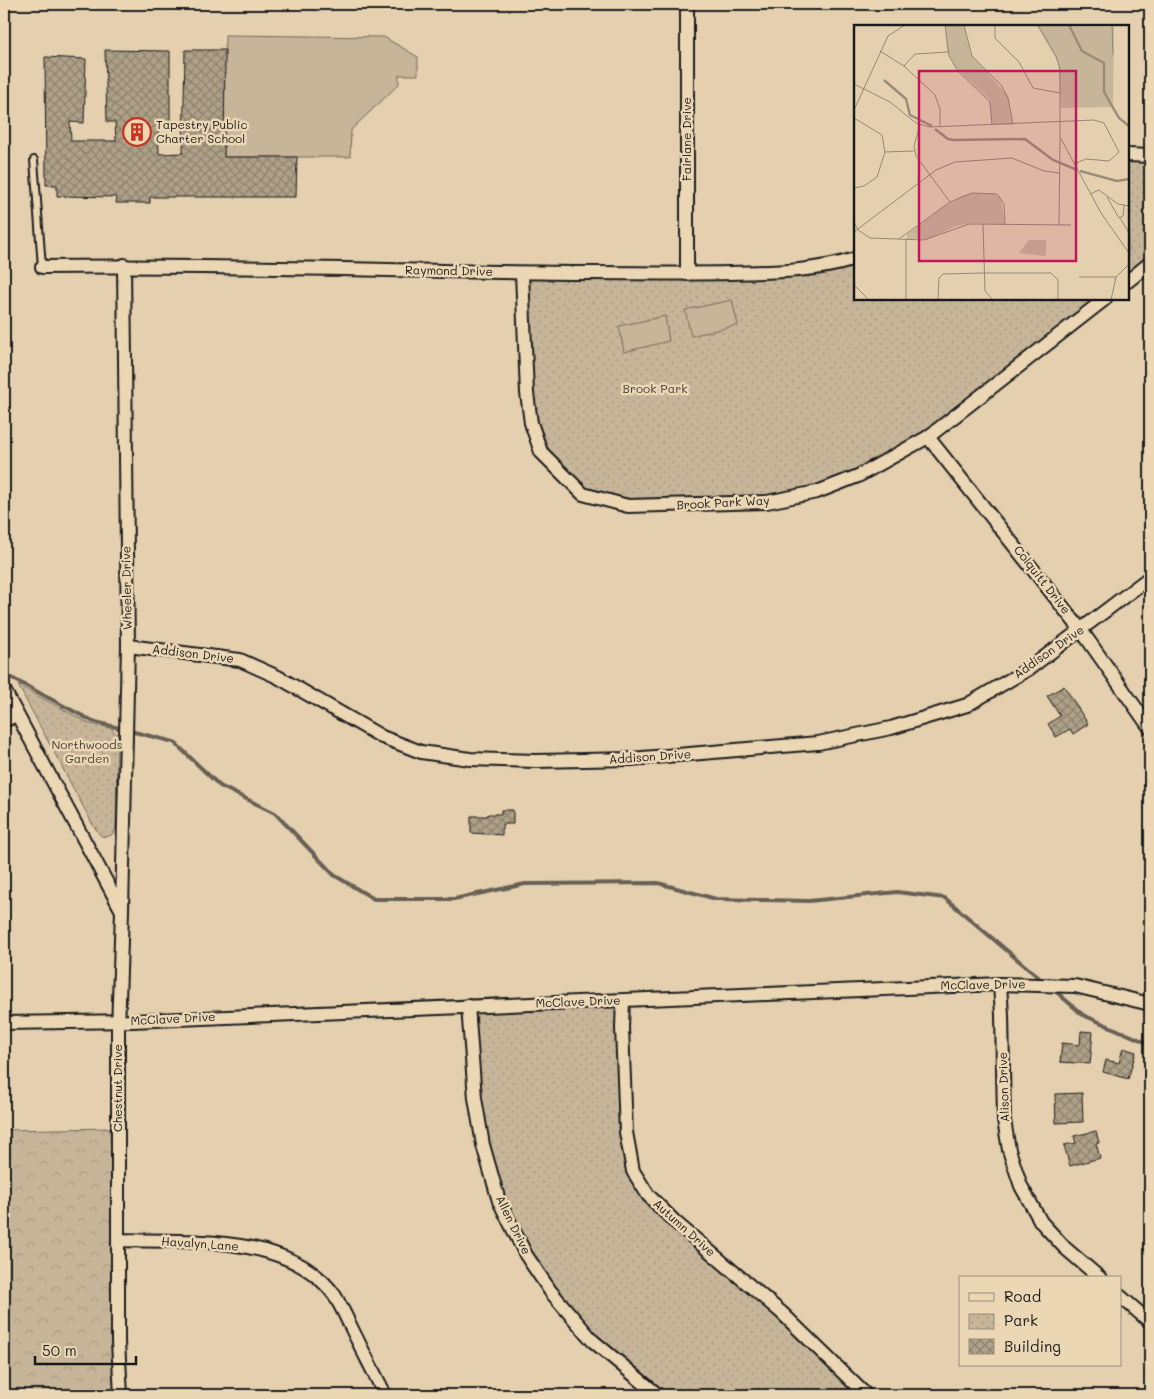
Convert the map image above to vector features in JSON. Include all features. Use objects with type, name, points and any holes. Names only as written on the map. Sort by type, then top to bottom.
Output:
[{"type":"street","name":"Fairlane Drive","points":[[687,4],[687,274]]},
{"type":"street","points":[[1129,155],[1150,156]]},
{"type":"street","name":"Raymond Drive","points":[[42,267],[124,265],[522,273],[687,274],[786,272],[835,265],[854,259]]},
{"type":"street","points":[[1129,280],[1150,263]]},
{"type":"street","name":"Wheeler Drive","points":[[122,911],[128,646],[124,265]]},
{"type":"street","name":"Brook Park Way","points":[[522,273],[527,393],[531,423],[541,452],[583,494],[628,506],[767,502],[817,492],[858,476],[928,437],[1104,300]]},
{"type":"street","name":"Colquitt Drive","points":[[928,437],[1081,630],[1150,728]]},
{"type":"street","name":"Addison Drive","points":[[128,646],[240,660],[278,677],[382,736],[421,752],[470,759],[536,761],[631,759],[818,743],[891,728],[967,705],[1030,668],[1150,577]]},
{"type":"street","name":"Chestnut Drive","points":[[4,690],[122,911],[119,1021],[118,1240],[118,1342],[121,1395]]},
{"type":"street","points":[[4,720],[16,715]]},
{"type":"street","name":"McClave Drive","points":[[4,1023],[119,1021],[1000,984],[1075,986],[1149,999]]},
{"type":"street","name":"Alison Drive","points":[[1000,984],[1004,1120],[1009,1150],[1021,1186],[1040,1222],[1065,1248],[1098,1276]]},
{"type":"street","name":"Autumn Drive","points":[[623,1000],[622,1027],[626,1132],[633,1171],[648,1196],[674,1222],[782,1313],[866,1395]]},
{"type":"street","name":"Allen Drive","points":[[468,1006],[475,1098],[483,1145],[499,1201],[526,1255],[551,1292],[594,1341],[658,1395]]},
{"type":"street","name":"Havalyn Lane","points":[[118,1240],[213,1242],[255,1248],[288,1259],[318,1277],[335,1297],[384,1395]]},
{"type":"street","points":[[1122,1298],[1150,1322]]},
{"type":"lane","points":[[34,160],[42,267]]},
{"type":"green space","points":[[225,35],[384,37],[418,57],[418,75],[399,75],[399,84],[351,130],[350,157],[224,157]]},
{"type":"green space","points":[[1129,160],[1150,161],[1150,264],[1129,279]]},
{"type":"green space","name":"Brook Park","points":[[854,264],[854,300],[1103,300],[984,390],[851,480],[768,503],[610,504],[555,466],[530,399],[524,269],[767,279]]},
{"type":"green space","points":[[732,300],[738,325],[691,336],[685,310]]},
{"type":"green space","points":[[665,316],[669,341],[624,352],[619,326]]},
{"type":"green space","name":"Northwoods Garden","points":[[18,685],[90,724],[111,728],[117,734],[116,826],[111,835],[107,837],[101,836],[93,825]]},
{"type":"green space","points":[[619,1001],[626,1142],[645,1192],[856,1395],[659,1395],[544,1288],[505,1212],[481,1133],[465,1004]]},
{"type":"green space","points":[[110,1128],[117,1355],[122,1395],[4,1395],[4,1130]]},
{"type":"building","name":"Tapestry Public Charter School","points":[[105,50],[170,51],[170,123],[158,123],[159,154],[183,153],[185,50],[225,50],[224,157],[297,157],[296,197],[150,197],[150,203],[116,203],[117,197],[57,196],[57,185],[46,185],[45,57],[86,59],[84,123],[70,122],[71,141],[116,141],[115,122],[107,122]]},
{"type":"building","points":[[1064,686],[1088,724],[1073,734],[1070,729],[1056,737],[1048,724],[1060,716],[1047,696]]},
{"type":"building","points":[[501,810],[513,810],[513,824],[502,824],[502,835],[471,833],[471,816],[501,814]]},
{"type":"building","points":[[1081,1031],[1093,1032],[1090,1064],[1060,1062],[1062,1043],[1080,1045]]},
{"type":"building","points":[[1123,1048],[1136,1052],[1128,1079],[1103,1072],[1106,1060],[1119,1063]]},
{"type":"building","points":[[1082,1093],[1083,1122],[1056,1123],[1055,1094]]},
{"type":"building","points":[[1096,1131],[1099,1143],[1096,1143],[1100,1158],[1070,1166],[1064,1145],[1076,1143],[1074,1136]]},
{"type":"waterway","points":[[4,674],[92,721],[123,729]]},
{"type":"waterway","points":[[130,731],[174,742],[220,786],[275,813],[334,875],[374,899],[454,899],[525,884],[658,883],[716,899],[809,901],[897,892],[945,898],[1044,982]]},
{"type":"waterway","points":[[1053,989],[1083,1015],[1150,1044]]},
{"type":"place","name":"Tapestry Public Charter School","points":[[137,132]]}]
